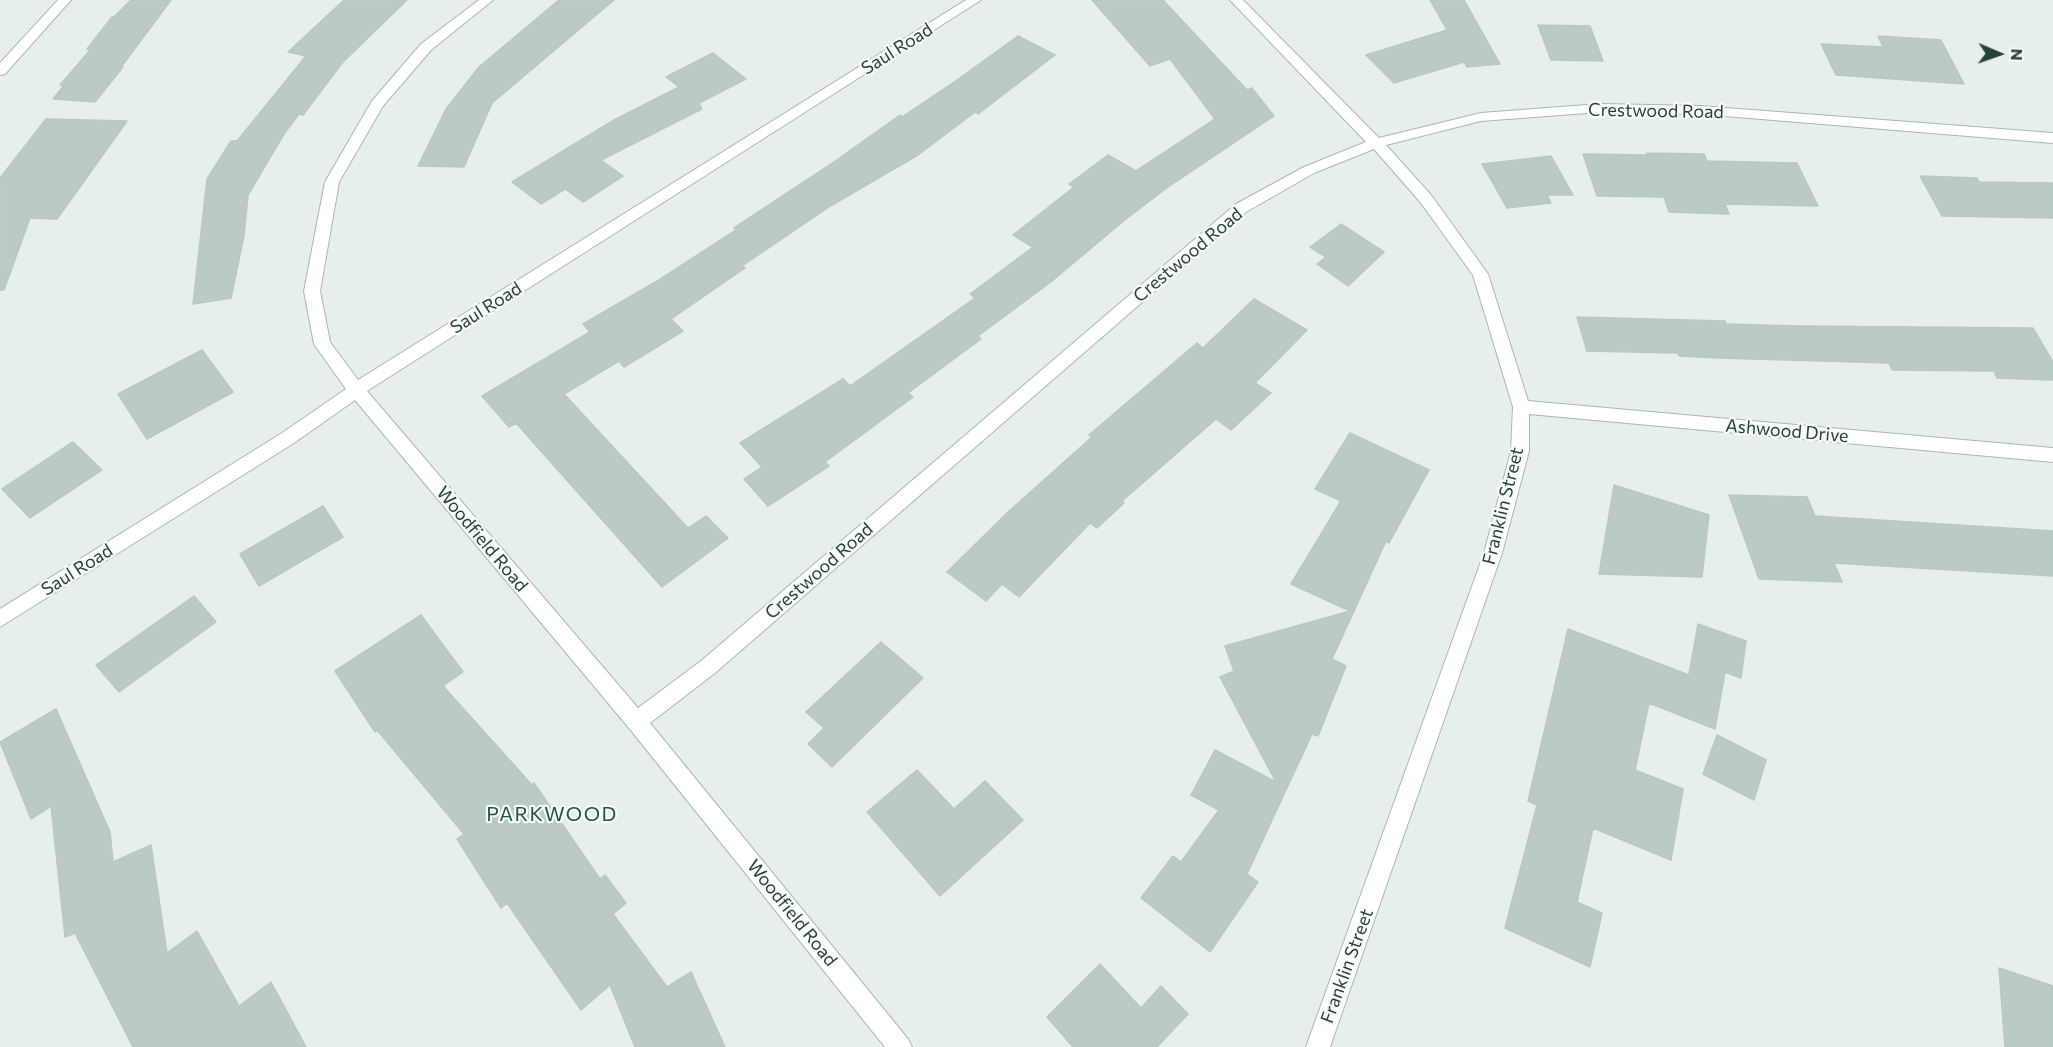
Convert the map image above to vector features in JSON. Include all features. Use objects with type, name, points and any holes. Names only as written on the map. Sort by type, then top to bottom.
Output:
[{"type":"street","points":[[0,71],[65,0]]},
{"type":"street","name":"Woodfield Road","points":[[487,0],[426,47],[384,96],[332,182],[312,291],[322,344],[356,390],[636,720],[900,1047]]},
{"type":"street","name":"Saul Road","points":[[0,619],[288,438],[356,390],[975,0]]},
{"type":"street","name":"Franklin Street","points":[[1236,0],[1376,143],[1426,199],[1480,274],[1521,407],[1520,451],[1493,553],[1318,1047]]},
{"type":"street","name":"Crestwood Road","points":[[636,720],[708,667],[1241,208],[1309,170],[1376,143],[1481,117],[1600,108],[1700,110],[2053,138]]},
{"type":"street","name":"Ashwood Drive","points":[[1521,407],[2053,455]]},
{"type":"building","points":[[131,0],[171,0],[95,102],[53,99],[64,85],[60,85],[91,49],[87,49],[112,17]]},
{"type":"building","points":[[344,0],[407,0],[343,62],[303,115],[299,114],[284,134],[248,195],[244,236],[231,298],[193,304],[207,179],[231,141],[237,141],[306,56],[288,52]]},
{"type":"building","points":[[559,0],[614,0],[492,103],[464,167],[418,166],[446,109],[479,67]]},
{"type":"building","points":[[1092,0],[1163,0],[1247,90],[1252,88],[1274,116],[1168,187],[1126,219],[1052,281],[978,336],[981,339],[908,393],[913,397],[825,462],[829,466],[768,506],[744,479],[762,467],[740,443],[843,379],[850,386],[975,298],[970,294],[1033,247],[1013,235],[1074,187],[1069,184],[1108,155],[1136,171],[1215,119],[1170,59],[1150,66]]},
{"type":"building","points":[[1430,0],[1464,0],[1500,64],[1467,67],[1464,62],[1394,83],[1366,55],[1447,30]]},
{"type":"building","points":[[1538,25],[1590,26],[1603,61],[1551,60]]},
{"type":"building","points":[[1018,36],[1055,55],[978,114],[975,112],[918,155],[832,205],[742,266],[745,268],[671,319],[683,331],[624,367],[619,361],[564,394],[688,528],[706,516],[728,538],[662,587],[516,423],[509,427],[482,396],[590,332],[583,324],[659,280],[736,230],[734,228],[900,115],[902,117],[957,80]]},
{"type":"building","points":[[1878,36],[1941,40],[1964,84],[1836,75],[1821,44],[1883,47]]},
{"type":"building","points":[[713,53],[746,79],[699,103],[702,109],[601,160],[623,176],[583,202],[565,189],[541,204],[512,182],[614,120],[679,87],[666,77]]},
{"type":"building","points":[[46,119],[127,121],[57,219],[30,218],[4,290],[0,290],[0,178]]},
{"type":"building","points":[[1647,153],[1704,154],[1707,161],[1797,163],[1818,206],[1725,204],[1729,214],[1669,212],[1664,197],[1597,196],[1583,154],[1648,155]]},
{"type":"building","points":[[1551,156],[1573,195],[1547,195],[1551,203],[1507,208],[1482,164]]},
{"type":"building","points":[[1920,176],[1977,178],[1979,182],[2053,183],[2053,218],[1942,216]]},
{"type":"building","points":[[1341,224],[1384,252],[1348,286],[1317,264],[1326,257],[1310,247]]},
{"type":"building","points":[[1254,299],[1307,330],[1255,383],[1271,393],[1231,430],[1216,419],[1122,501],[1124,503],[1097,528],[1090,523],[1019,597],[1002,584],[986,601],[947,572],[1007,513],[1092,437],[1089,435],[1197,343],[1203,348]]},
{"type":"building","points":[[1577,317],[1725,321],[1726,324],[1798,326],[2033,328],[2053,362],[2053,380],[1997,378],[1994,371],[1892,370],[1889,363],[1587,351]]},
{"type":"building","points":[[202,350],[233,392],[147,439],[118,394]]},
{"type":"building","points":[[1350,433],[1429,470],[1389,543],[1386,541],[1332,659],[1346,666],[1318,736],[1312,734],[1247,874],[1258,882],[1210,952],[1141,898],[1173,856],[1181,862],[1219,810],[1191,795],[1215,750],[1276,782],[1220,677],[1234,671],[1225,646],[1350,611],[1291,584],[1341,501],[1315,489]]},
{"type":"building","points":[[73,442],[102,470],[30,518],[2,489]]},
{"type":"building","points":[[1614,485],[1709,515],[1702,577],[1599,574]]},
{"type":"building","points":[[1729,495],[1807,497],[1815,516],[2053,531],[2053,576],[1834,563],[1842,582],[1759,579]]},
{"type":"building","points":[[323,506],[343,537],[259,586],[240,554]]},
{"type":"building","points":[[194,596],[216,622],[119,692],[96,665]]},
{"type":"building","points":[[421,615],[463,672],[443,686],[532,785],[534,783],[600,879],[605,875],[626,903],[613,914],[667,987],[691,972],[725,1047],[635,1047],[610,985],[581,1010],[507,903],[501,908],[457,839],[464,834],[377,730],[375,732],[335,671]]},
{"type":"building","points":[[1698,624],[1746,641],[1741,678],[1725,672],[1715,729],[1649,703],[1635,770],[1683,789],[1671,860],[1593,828],[1577,902],[1602,913],[1590,967],[1505,928],[1537,805],[1528,801],[1568,629],[1689,675]]},
{"type":"building","points":[[881,642],[923,678],[832,767],[808,744],[824,728],[806,712]]},
{"type":"building","points":[[56,709],[110,832],[113,862],[151,845],[167,953],[197,931],[239,1006],[271,982],[306,1047],[133,1047],[75,933],[65,937],[51,806],[31,819],[0,742]]},
{"type":"building","points":[[1717,735],[1766,760],[1754,800],[1703,774]]},
{"type":"building","points":[[917,770],[954,809],[985,781],[1023,820],[940,896],[867,812]]},
{"type":"building","points":[[1100,964],[1141,1008],[1161,986],[1188,1014],[1157,1047],[1073,1047],[1047,1017]]},
{"type":"building","points":[[1999,968],[2053,986],[2053,1047],[2005,1047]]},
{"type":"district","name":"PARKWOOD","points":[[552,814]]}]
